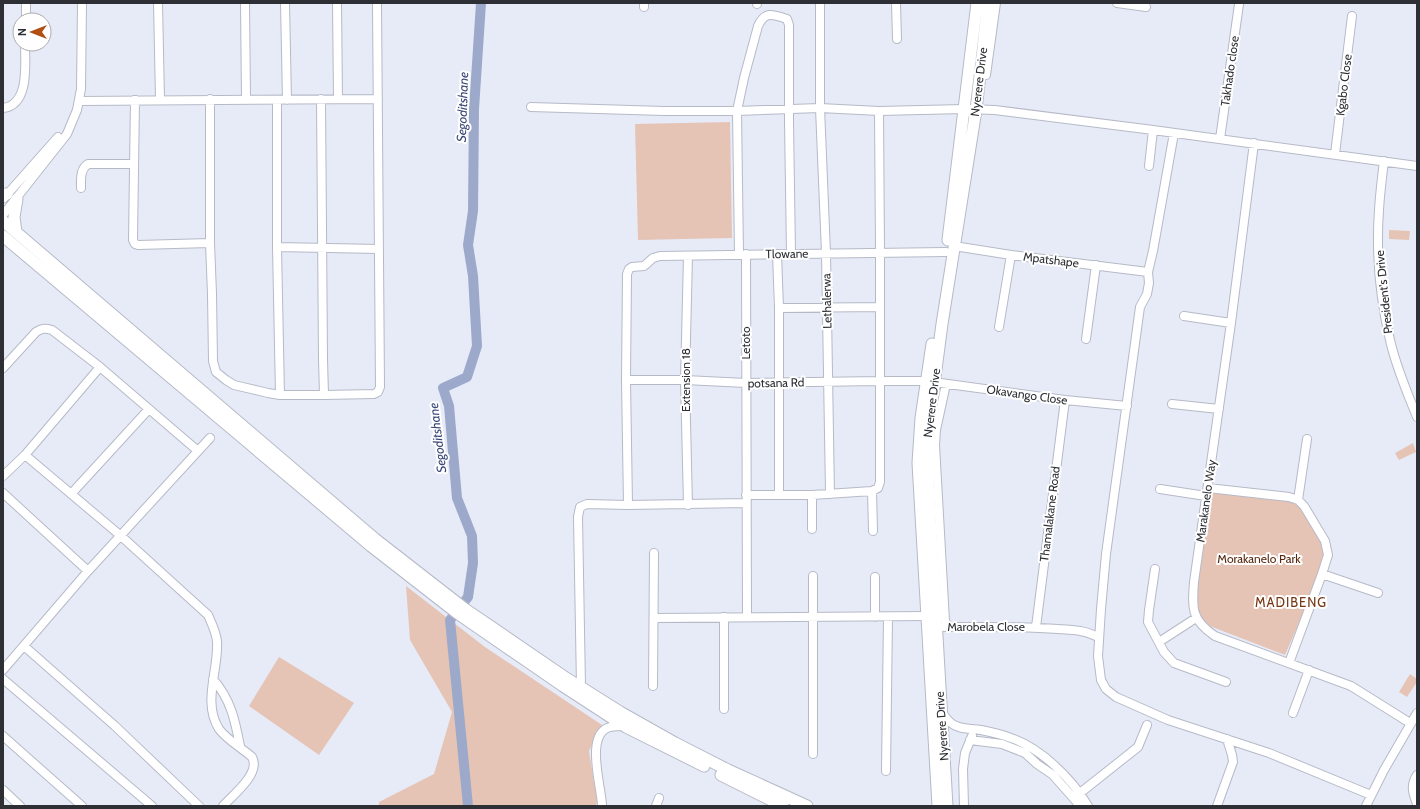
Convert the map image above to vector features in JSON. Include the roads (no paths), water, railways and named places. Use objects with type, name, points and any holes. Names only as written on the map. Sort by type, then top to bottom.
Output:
[{"type":"main road","name":"Nyerere Drive","points":[[950,249],[964,109],[977,3]]},
{"type":"main road","name":"Nyerere Drive","points":[[938,806],[918,463],[920,424],[930,382],[950,249],[976,110],[988,3]]},
{"type":"main road","points":[[8,197],[14,217],[8,238]]},
{"type":"main road","points":[[3,221],[8,238],[375,539],[421,580],[461,611],[563,686],[626,726],[672,751],[783,806]]},
{"type":"main road","name":"Nyerere Drive","points":[[930,382],[927,460],[947,806]]},
{"type":"main road","points":[[461,611],[620,712],[675,744],[807,806]]},
{"type":"street","points":[[3,215],[8,197],[64,138],[76,114],[81,89],[82,3]]},
{"type":"street","points":[[158,3],[160,100]]},
{"type":"street","points":[[245,3],[246,99]]},
{"type":"street","points":[[285,3],[287,100]]},
{"type":"street","points":[[337,3],[338,99]]},
{"type":"street","points":[[210,99],[210,243],[213,361],[216,372],[234,385],[280,395],[374,394],[378,392],[380,387],[377,3]]},
{"type":"street","name":"Lethalerwa","points":[[820,3],[820,108],[826,253],[830,494]]},
{"type":"street","points":[[896,3],[897,39]]},
{"type":"street","points":[[986,76],[996,3]]},
{"type":"street","points":[[1117,3],[1146,7]]},
{"type":"street","name":"Takhado close","points":[[1220,139],[1239,4]]},
{"type":"street","name":"Letoto","points":[[747,617],[746,383],[743,254],[737,111],[758,26],[761,18],[768,15],[782,17],[788,21],[788,109]]},
{"type":"street","name":"Kgabo Close","points":[[1335,154],[1352,16]]},
{"type":"street","points":[[3,108],[12,105],[18,100],[22,91],[24,82],[25,52]]},
{"type":"street","points":[[79,101],[378,99]]},
{"type":"street","points":[[135,100],[133,233],[136,244],[210,243]]},
{"type":"street","points":[[277,100],[280,395]]},
{"type":"street","points":[[321,100],[322,359],[324,395]]},
{"type":"street","points":[[531,107],[664,111],[737,111],[820,108],[879,111],[964,109],[995,110],[1254,143],[1417,166]]},
{"type":"street","points":[[788,109],[792,253]]},
{"type":"street","points":[[746,495],[812,495],[872,491],[878,488],[880,482],[879,111]]},
{"type":"street","points":[[1149,166],[1154,130]]},
{"type":"street","points":[[1174,133],[1154,251],[1148,272],[1149,283],[1147,294],[1140,307],[1113,498],[1106,554],[1099,638],[1098,656],[1101,680],[1106,689],[1116,697],[1168,720],[1269,753],[1371,795]]},
{"type":"street","name":"Marakanelo Way","points":[[1196,618],[1192,601],[1193,588],[1231,323],[1254,143]]},
{"type":"street","name":"President's Drive","points":[[1384,161],[1379,211],[1379,255],[1382,295],[1390,340],[1403,385],[1417,418]]},
{"type":"street","points":[[81,188],[81,173],[84,166],[88,164],[134,164]]},
{"type":"street","points":[[278,248],[379,250]]},
{"type":"street","name":"Tlowane","points":[[626,380],[627,274],[629,269],[632,267],[644,266],[657,256],[880,252],[950,249]]},
{"type":"street","name":"Mpatshape","points":[[950,249],[1148,272]]},
{"type":"street","points":[[777,254],[779,495]]},
{"type":"street","points":[[999,327],[1012,255]]},
{"type":"street","name":"Extension 18","points":[[688,256],[686,380],[688,505]]},
{"type":"street","points":[[1086,339],[1096,265]]},
{"type":"street","points":[[778,308],[879,307]]},
{"type":"street","points":[[1184,316],[1231,323]]},
{"type":"street","points":[[3,368],[36,332],[45,328],[52,330],[100,367],[198,451]]},
{"type":"street","points":[[3,476],[25,455],[100,367]]},
{"type":"street","points":[[626,380],[628,505]]},
{"type":"street","name":"potsana Rd","points":[[626,380],[686,380],[746,383],[879,381],[930,382]]},
{"type":"street","name":"Okavango Close","points":[[930,382],[1064,400],[1127,406]]},
{"type":"street","points":[[946,384],[936,430],[935,445],[945,621],[949,627]]},
{"type":"street","name":"Thamalakane Road","points":[[1036,627],[1064,400]]},
{"type":"street","points":[[1172,404],[1219,409]]},
{"type":"street","points":[[71,494],[148,409]]},
{"type":"street","points":[[3,670],[88,570],[210,438]]},
{"type":"street","points":[[1298,500],[1307,439]]},
{"type":"street","points":[[25,455],[121,536],[208,615],[214,628],[216,641],[214,678],[211,695],[215,722],[228,738],[252,756],[255,761],[255,767],[252,774],[223,806]]},
{"type":"street","points":[[1160,489],[1289,497],[1298,500],[1304,506],[1325,541],[1328,555],[1289,663]]},
{"type":"street","points":[[872,491],[873,530]]},
{"type":"street","points":[[3,493],[88,570]]},
{"type":"street","points":[[812,495],[812,529]]},
{"type":"street","points":[[581,687],[578,510],[580,507],[587,504],[688,505],[746,503]]},
{"type":"street","points":[[653,686],[654,553]]},
{"type":"street","points":[[1155,569],[1148,622],[1164,652],[1174,663],[1226,682]]},
{"type":"street","points":[[1322,574],[1378,593]]},
{"type":"street","points":[[812,576],[813,754]]},
{"type":"street","points":[[875,577],[875,617]]},
{"type":"street","points":[[654,618],[928,616]]},
{"type":"street","points":[[724,617],[724,709]]},
{"type":"street","points":[[886,771],[888,617]]},
{"type":"street","points":[[1159,642],[1196,618],[1206,630],[1215,636],[1351,686],[1410,723]]},
{"type":"street","name":"Marobela Close","points":[[936,627],[1036,627],[1092,633],[1099,638]]},
{"type":"street","points":[[24,646],[116,726],[199,806]]},
{"type":"street","points":[[1293,714],[1309,670]]},
{"type":"street","points":[[214,678],[228,701],[234,716],[240,746]]},
{"type":"street","points":[[3,679],[152,806]]},
{"type":"street","points":[[941,711],[951,723],[958,727],[974,729],[1011,738],[1022,743],[1051,762],[1080,793],[1088,806]]},
{"type":"street","points":[[1366,806],[1384,770],[1417,713]]},
{"type":"street","points":[[1080,793],[1138,747],[1147,725]]},
{"type":"street","points":[[602,806],[596,759],[596,746],[599,737],[606,729],[610,727],[626,726]]},
{"type":"street","points":[[943,736],[952,729],[958,727]]},
{"type":"street","points":[[964,806],[963,769],[965,753],[974,729]]},
{"type":"street","points":[[3,736],[82,806]]},
{"type":"street","points":[[970,740],[1002,744],[1025,753],[1037,764],[1053,775],[1076,801],[1078,806]]},
{"type":"street","points":[[1217,806],[1233,762],[1227,740]]},
{"type":"street","points":[[1416,778],[1412,788],[1417,804]]},
{"type":"street","points":[[3,790],[20,806]]},
{"type":"waterway","name":"Segoditshane","points":[[468,806],[450,620],[468,597],[473,563],[472,536],[457,498],[449,406],[443,388],[467,377],[477,346],[473,276],[468,245],[473,211],[474,109],[481,3]]},
{"type":"district","name":"MADIBENG","points":[[1291,602]]},
{"type":"park label","name":"Morakanelo Park","points":[[1259,559]]}]
